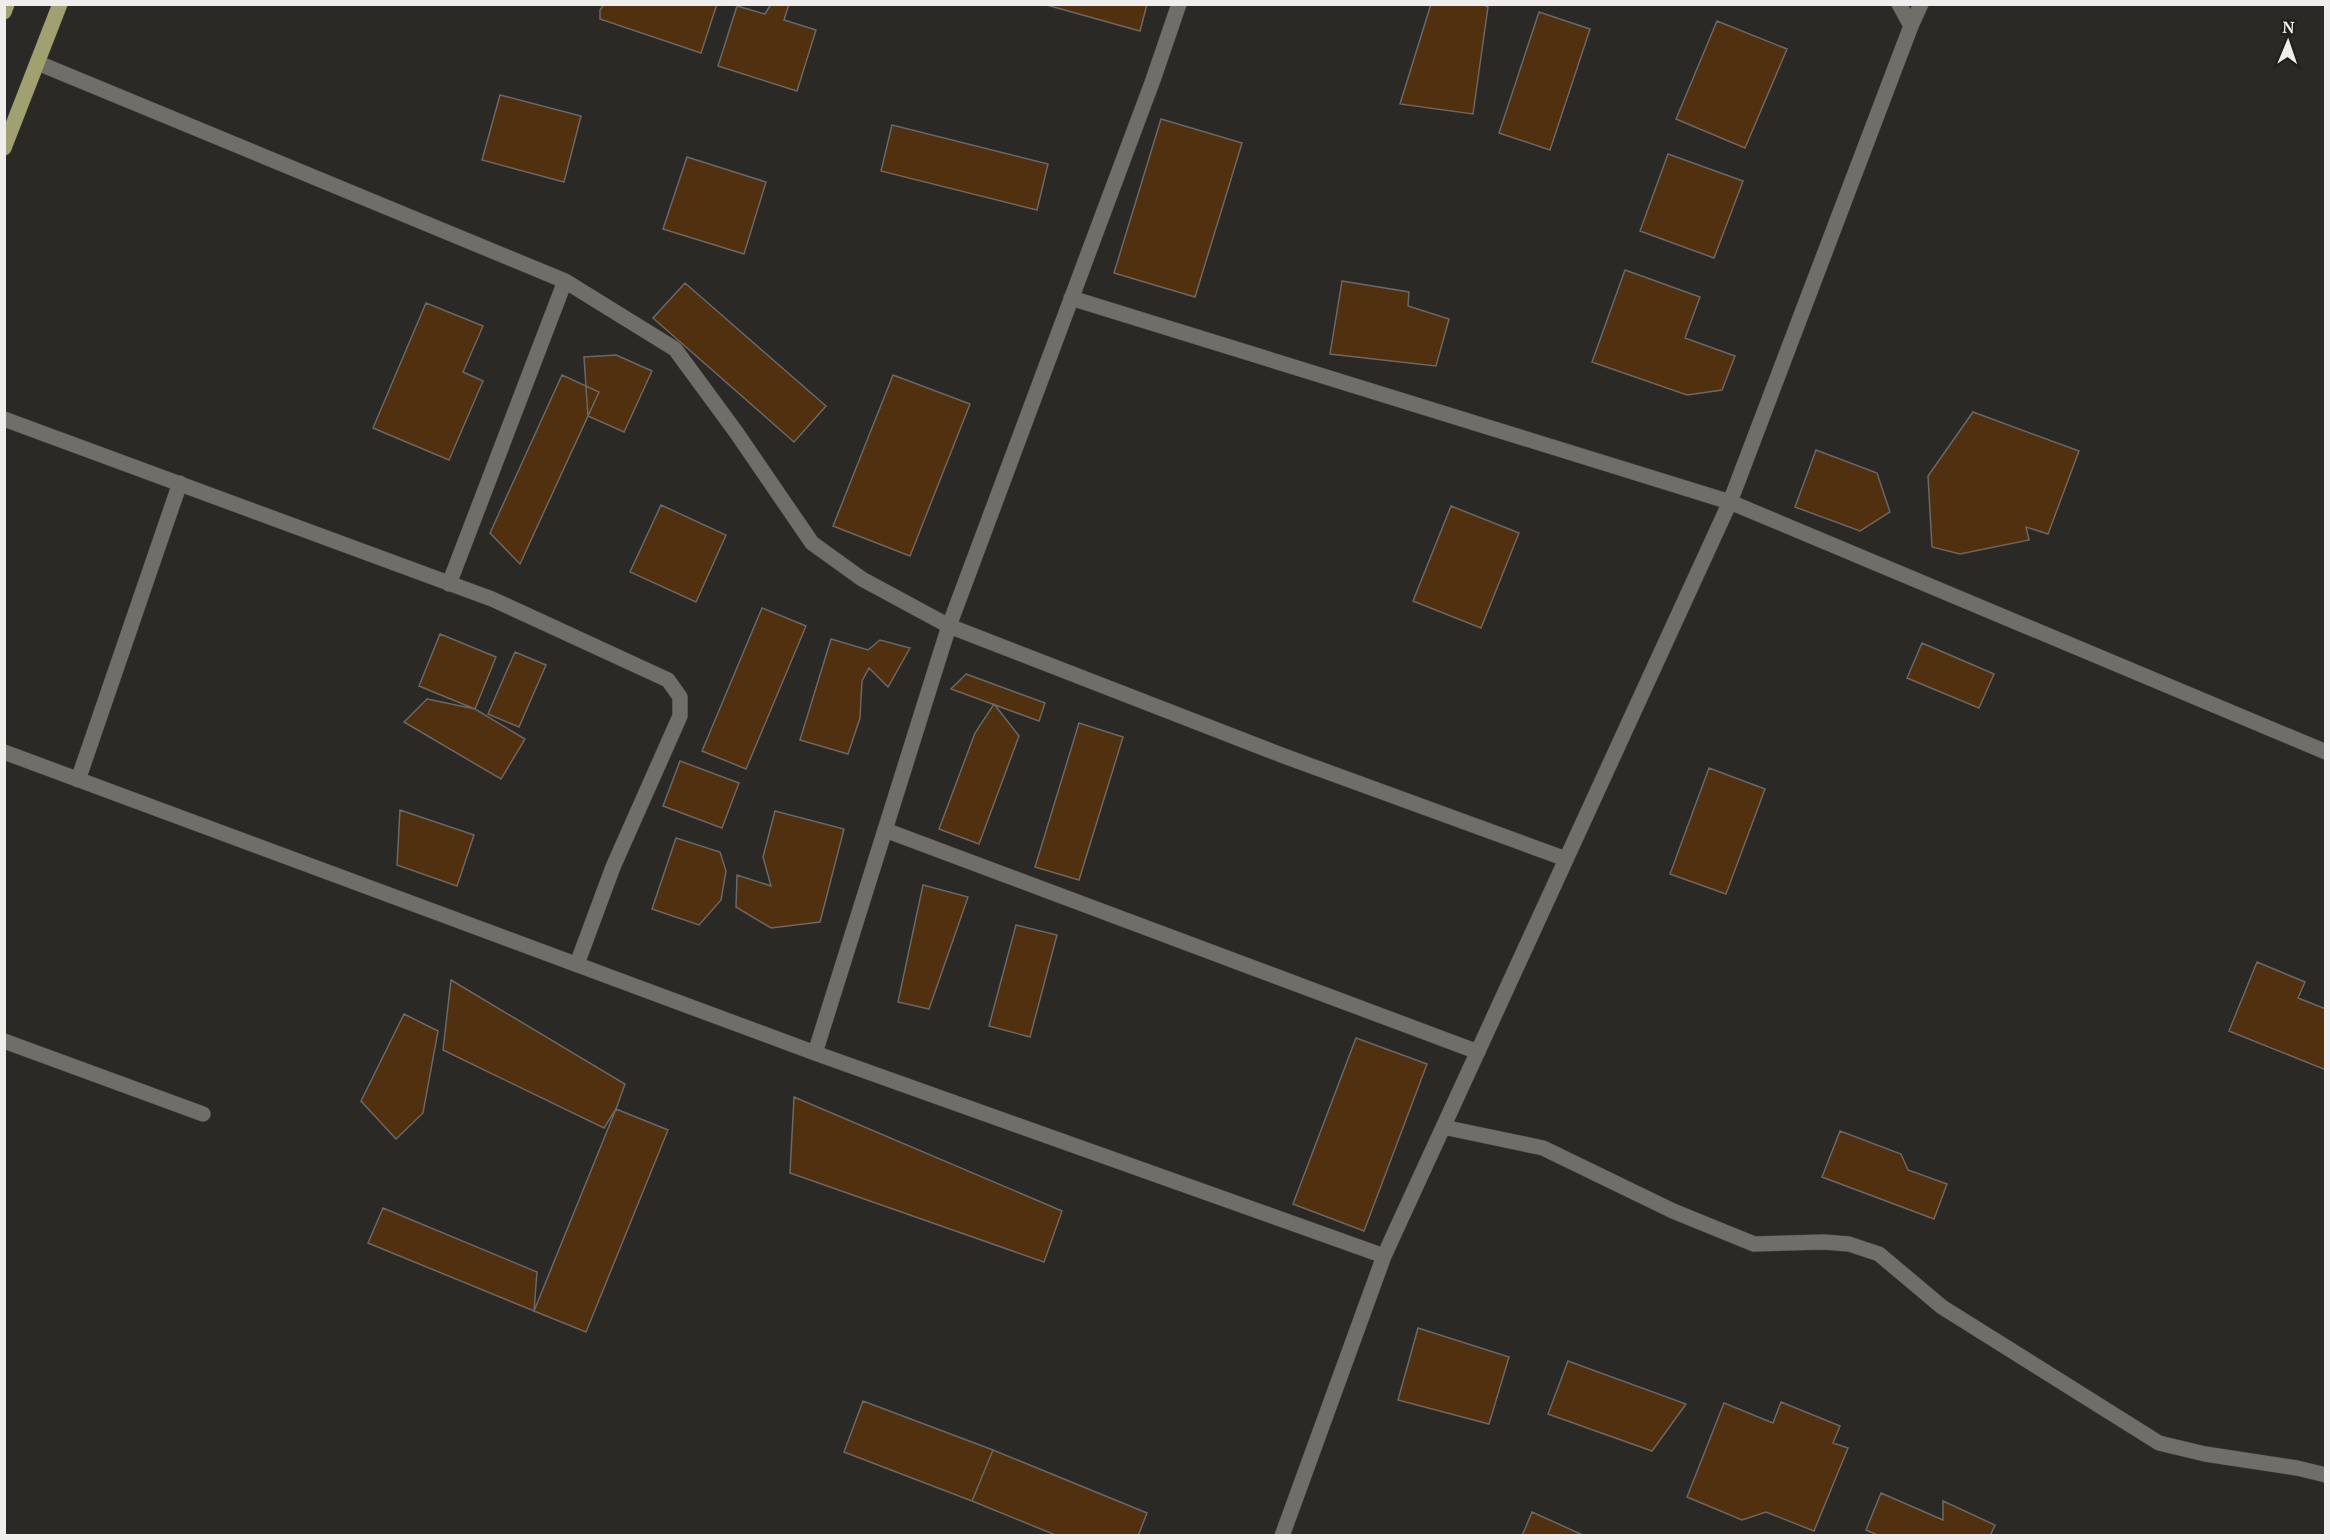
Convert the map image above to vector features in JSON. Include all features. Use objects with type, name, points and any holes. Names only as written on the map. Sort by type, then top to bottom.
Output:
[{"type":"main road","points":[[4,12],[7,4]]},
{"type":"main road","points":[[4,148],[60,4]]},
{"type":"street","points":[[815,1053],[949,626],[1153,80],[1179,4]]},
{"type":"street","points":[[1899,4],[1911,26]]},
{"type":"street","points":[[1282,1536],[1384,1256],[1730,502],[1921,4]]},
{"type":"street","points":[[38,63],[565,281],[675,349],[736,432],[812,543],[862,579],[949,626],[1284,756],[1566,859]]},
{"type":"street","points":[[449,584],[565,281]]},
{"type":"street","points":[[1071,298],[1730,502],[2325,752]]},
{"type":"street","points":[[4,418],[492,599],[668,680],[680,696],[680,716],[614,867],[577,964]]},
{"type":"street","points":[[78,780],[180,483]]},
{"type":"street","points":[[4,752],[815,1053],[1384,1256]]},
{"type":"street","points":[[885,830],[1478,1052]]},
{"type":"street","points":[[4,1041],[203,1114]]},
{"type":"street","points":[[1443,1127],[1543,1148],[1673,1210],[1754,1244],[1824,1242],[1849,1244],[1879,1254],[1942,1307],[2159,1443],[2205,1454],[2297,1468],[2325,1475]]},
{"type":"building","points":[[604,4],[717,4],[701,53],[600,19],[600,10]]},
{"type":"building","points":[[771,4],[789,4],[784,20],[816,30],[797,91],[718,66],[737,6],[765,14]]},
{"type":"building","points":[[1043,4],[1147,4],[1140,31]]},
{"type":"building","points":[[1431,4],[1482,4],[1488,7],[1473,114],[1400,104]]},
{"type":"building","points":[[1539,12],[1590,29],[1550,150],[1499,133]]},
{"type":"building","points":[[1717,21],[1787,49],[1745,148],[1676,119]]},
{"type":"building","points":[[500,95],[581,116],[564,182],[482,160]]},
{"type":"building","points":[[1161,119],[1242,143],[1195,297],[1114,273]]},
{"type":"building","points":[[892,125],[1048,164],[1037,210],[881,171]]},
{"type":"building","points":[[1668,154],[1743,181],[1714,258],[1640,231]]},
{"type":"building","points":[[687,157],[766,182],[744,254],[663,229]]},
{"type":"building","points":[[1625,270],[1700,297],[1685,338],[1735,356],[1722,390],[1687,395],[1592,362]]},
{"type":"building","points":[[1342,281],[1409,292],[1408,306],[1449,319],[1436,366],[1330,354]]},
{"type":"building","points":[[685,283],[826,406],[794,442],[653,318]]},
{"type":"building","points":[[426,303],[483,326],[463,372],[483,381],[449,460],[373,428]]},
{"type":"building","points":[[616,355],[652,371],[624,432],[588,416],[584,357]]},
{"type":"building","points":[[562,375],[599,392],[520,564],[490,533]]},
{"type":"building","points":[[893,375],[970,404],[910,556],[833,526]]},
{"type":"building","points":[[1973,412],[2079,451],[2048,534],[2026,527],[2029,540],[1960,554],[1932,547],[1928,476]]},
{"type":"building","points":[[1816,450],[1877,473],[1890,512],[1860,531],[1795,507]]},
{"type":"building","points":[[661,505],[726,535],[696,602],[630,572]]},
{"type":"building","points":[[1451,506],[1519,533],[1481,628],[1413,601]]},
{"type":"building","points":[[762,608],[806,626],[746,769],[702,751]]},
{"type":"building","points":[[440,634],[496,657],[475,709],[419,686]]},
{"type":"building","points":[[831,639],[868,650],[880,640],[910,648],[888,687],[869,668],[862,681],[860,718],[848,754],[800,740]]},
{"type":"building","points":[[1922,643],[1994,674],[1979,708],[1907,678]]},
{"type":"building","points":[[515,652],[546,665],[519,727],[488,714]]},
{"type":"building","points":[[966,674],[1045,703],[1039,721],[951,689]]},
{"type":"building","points":[[427,699],[475,709],[525,739],[501,779],[404,722]]},
{"type":"building","points":[[994,704],[1019,736],[979,844],[939,829],[975,733]]},
{"type":"building","points":[[1079,723],[1123,737],[1079,880],[1035,867]]},
{"type":"building","points":[[680,761],[739,783],[722,828],[663,806]]},
{"type":"building","points":[[1709,768],[1765,789],[1726,894],[1670,874]]},
{"type":"building","points":[[400,810],[474,835],[457,886],[397,865]]},
{"type":"building","points":[[775,811],[844,829],[820,922],[771,928],[736,907],[737,875],[771,886],[763,857]]},
{"type":"building","points":[[676,838],[720,852],[726,871],[721,900],[699,925],[652,909]]},
{"type":"building","points":[[923,885],[968,897],[929,1009],[898,1002]]},
{"type":"building","points":[[1016,925],[1057,935],[1030,1037],[989,1026]]},
{"type":"building","points":[[2257,962],[2305,982],[2298,998],[2326,1009],[2326,1070],[2229,1031]]},
{"type":"building","points":[[451,980],[625,1084],[616,1109],[604,1128],[443,1050]]},
{"type":"building","points":[[404,1014],[438,1031],[423,1113],[396,1139],[361,1101]]},
{"type":"building","points":[[1356,1038],[1427,1064],[1364,1231],[1293,1204]]},
{"type":"building","points":[[794,1097],[1062,1211],[1044,1262],[790,1173]]},
{"type":"building","points":[[616,1109],[668,1130],[586,1332],[534,1311]]},
{"type":"building","points":[[1840,1131],[1901,1154],[1908,1170],[1947,1184],[1934,1219],[1822,1177]]},
{"type":"building","points":[[383,1208],[537,1272],[534,1311],[368,1243]]},
{"type":"building","points":[[1418,1328],[1509,1357],[1489,1424],[1398,1400]]},
{"type":"building","points":[[1568,1361],[1686,1404],[1652,1451],[1548,1414]]},
{"type":"building","points":[[863,1401],[993,1450],[972,1501],[844,1452]]},
{"type":"building","points":[[1781,1402],[1840,1426],[1833,1443],[1848,1448],[1814,1531],[1766,1512],[1742,1520],[1687,1497],[1724,1403],[1773,1423]]},
{"type":"building","points":[[993,1450],[1147,1513],[1138,1536],[1058,1536],[972,1501]]},
{"type":"building","points":[[1881,1493],[1943,1520],[1943,1501],[1995,1525],[1990,1536],[1880,1536],[1866,1530]]},
{"type":"building","points":[[1532,1512],[1585,1536],[1522,1536]]}]
